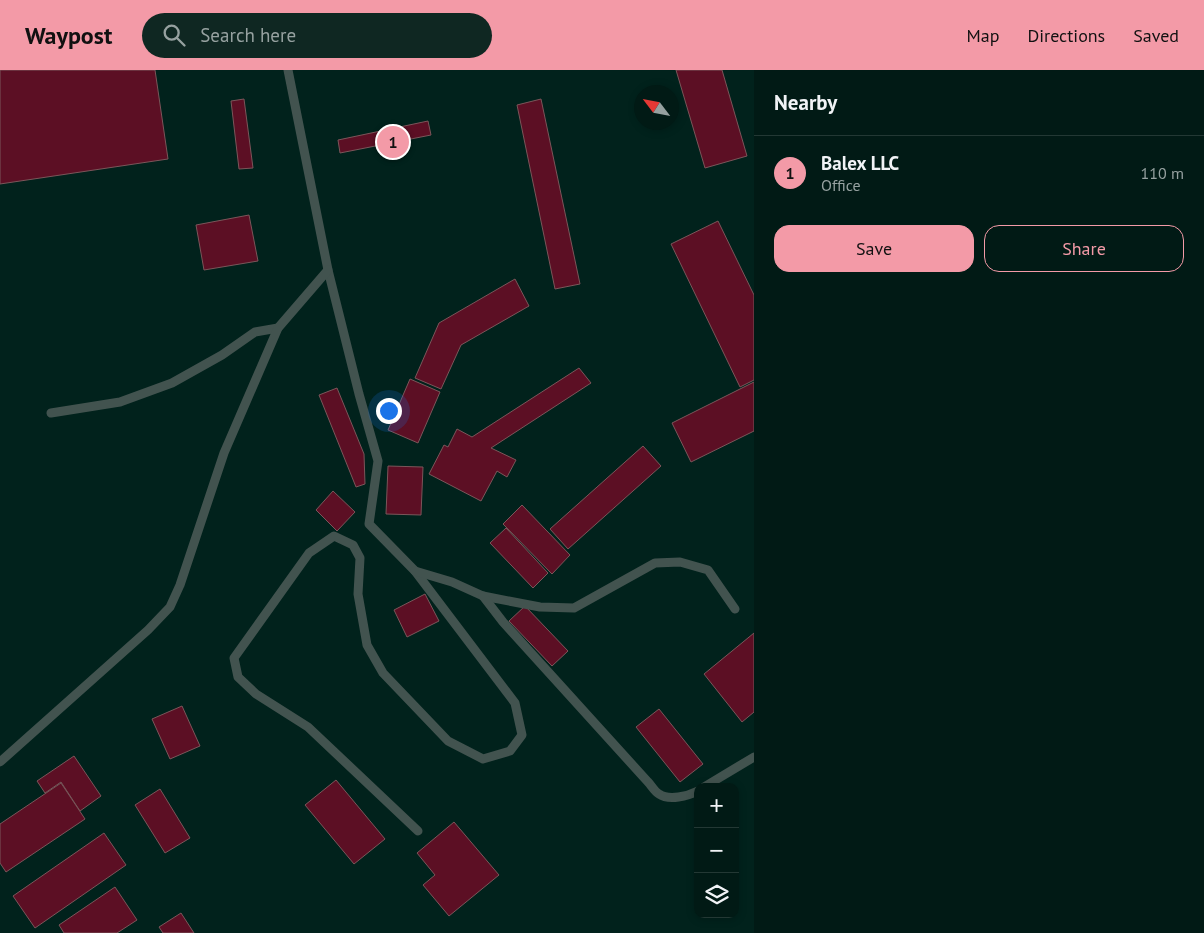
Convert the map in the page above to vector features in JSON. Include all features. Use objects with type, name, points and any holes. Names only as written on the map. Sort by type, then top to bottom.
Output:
[{"type":"lane","points":[[288,70],[328,270],[378,461],[369,524],[415,571],[515,703],[522,735],[510,751],[484,758],[448,741],[383,673],[367,645],[358,594],[360,558],[353,545],[334,536],[309,553],[234,658],[238,677],[256,694],[308,727],[418,831]]},
{"type":"lane","points":[[0,762],[148,630],[170,607],[184,576],[224,453],[278,328],[328,270]]},
{"type":"lane","points":[[51,413],[120,402],[172,383],[222,355],[255,332],[278,328]]},
{"type":"lane","points":[[415,571],[452,582],[483,596],[540,607],[574,608],[655,563],[680,562],[708,570],[735,610]]},
{"type":"lane","points":[[483,596],[503,622],[659,794],[670,798],[694,793]]},
{"type":"lane","points":[[711,783],[754,757]]},
{"type":"building","points":[[0,70],[155,70],[168,159],[0,184]]},
{"type":"building","points":[[676,70],[722,70],[747,156],[705,168]]},
{"type":"building","points":[[244,99],[253,168],[239,169],[231,101]]},
{"type":"building","points":[[541,99],[580,284],[555,289],[517,105]]},
{"type":"building","points":[[428,121],[431,135],[340,153],[338,140]]},
{"type":"building","points":[[249,215],[258,261],[204,270],[196,225]]},
{"type":"building","points":[[718,221],[754,295],[754,380],[740,387],[671,244]]},
{"type":"building","points":[[515,279],[529,306],[461,345],[441,389],[415,378],[439,323]]},
{"type":"building","points":[[579,368],[591,383],[491,448],[516,460],[507,477],[497,471],[481,501],[429,474],[444,445],[448,447],[457,429],[472,437]]},
{"type":"building","points":[[410,379],[440,392],[418,443],[388,430]]},
{"type":"building","points":[[754,382],[754,431],[691,462],[672,423]]},
{"type":"building","points":[[337,388],[364,454],[365,484],[356,487],[319,395]]},
{"type":"building","points":[[643,446],[661,466],[568,549],[550,529]]},
{"type":"building","points":[[388,466],[423,467],[421,515],[386,514]]},
{"type":"building","points":[[333,491],[355,512],[337,531],[316,510]]},
{"type":"building","points":[[522,505],[570,555],[552,574],[503,524]]},
{"type":"building","points":[[506,528],[548,573],[533,588],[490,543]]},
{"type":"building","points":[[425,594],[439,621],[407,637],[394,610]]},
{"type":"building","points":[[525,606],[568,651],[552,666],[509,621]]},
{"type":"building","points":[[754,633],[754,712],[742,722],[704,674]]},
{"type":"building","points":[[182,706],[200,746],[170,759],[152,719]]},
{"type":"building","points":[[659,709],[703,764],[680,782],[636,727]]},
{"type":"building","points":[[74,756],[101,796],[80,811],[61,782],[45,793],[37,781]]},
{"type":"building","points":[[336,780],[385,839],[354,864],[305,805]]},
{"type":"building","points":[[61,783],[85,819],[6,872],[0,863],[0,824]]},
{"type":"building","points":[[160,789],[190,838],[165,853],[135,805]]},
{"type":"building","points":[[454,822],[499,875],[449,916],[423,885],[435,875],[417,853]]},
{"type":"building","points":[[104,833],[126,865],[35,928],[13,896]]},
{"type":"building","points":[[115,887],[137,920],[117,933],[64,933],[59,925]]},
{"type":"building","points":[[181,913],[194,933],[163,933],[159,927]]},
{"type":"place","name":"Balex LLC","points":[[393,142]]}]
